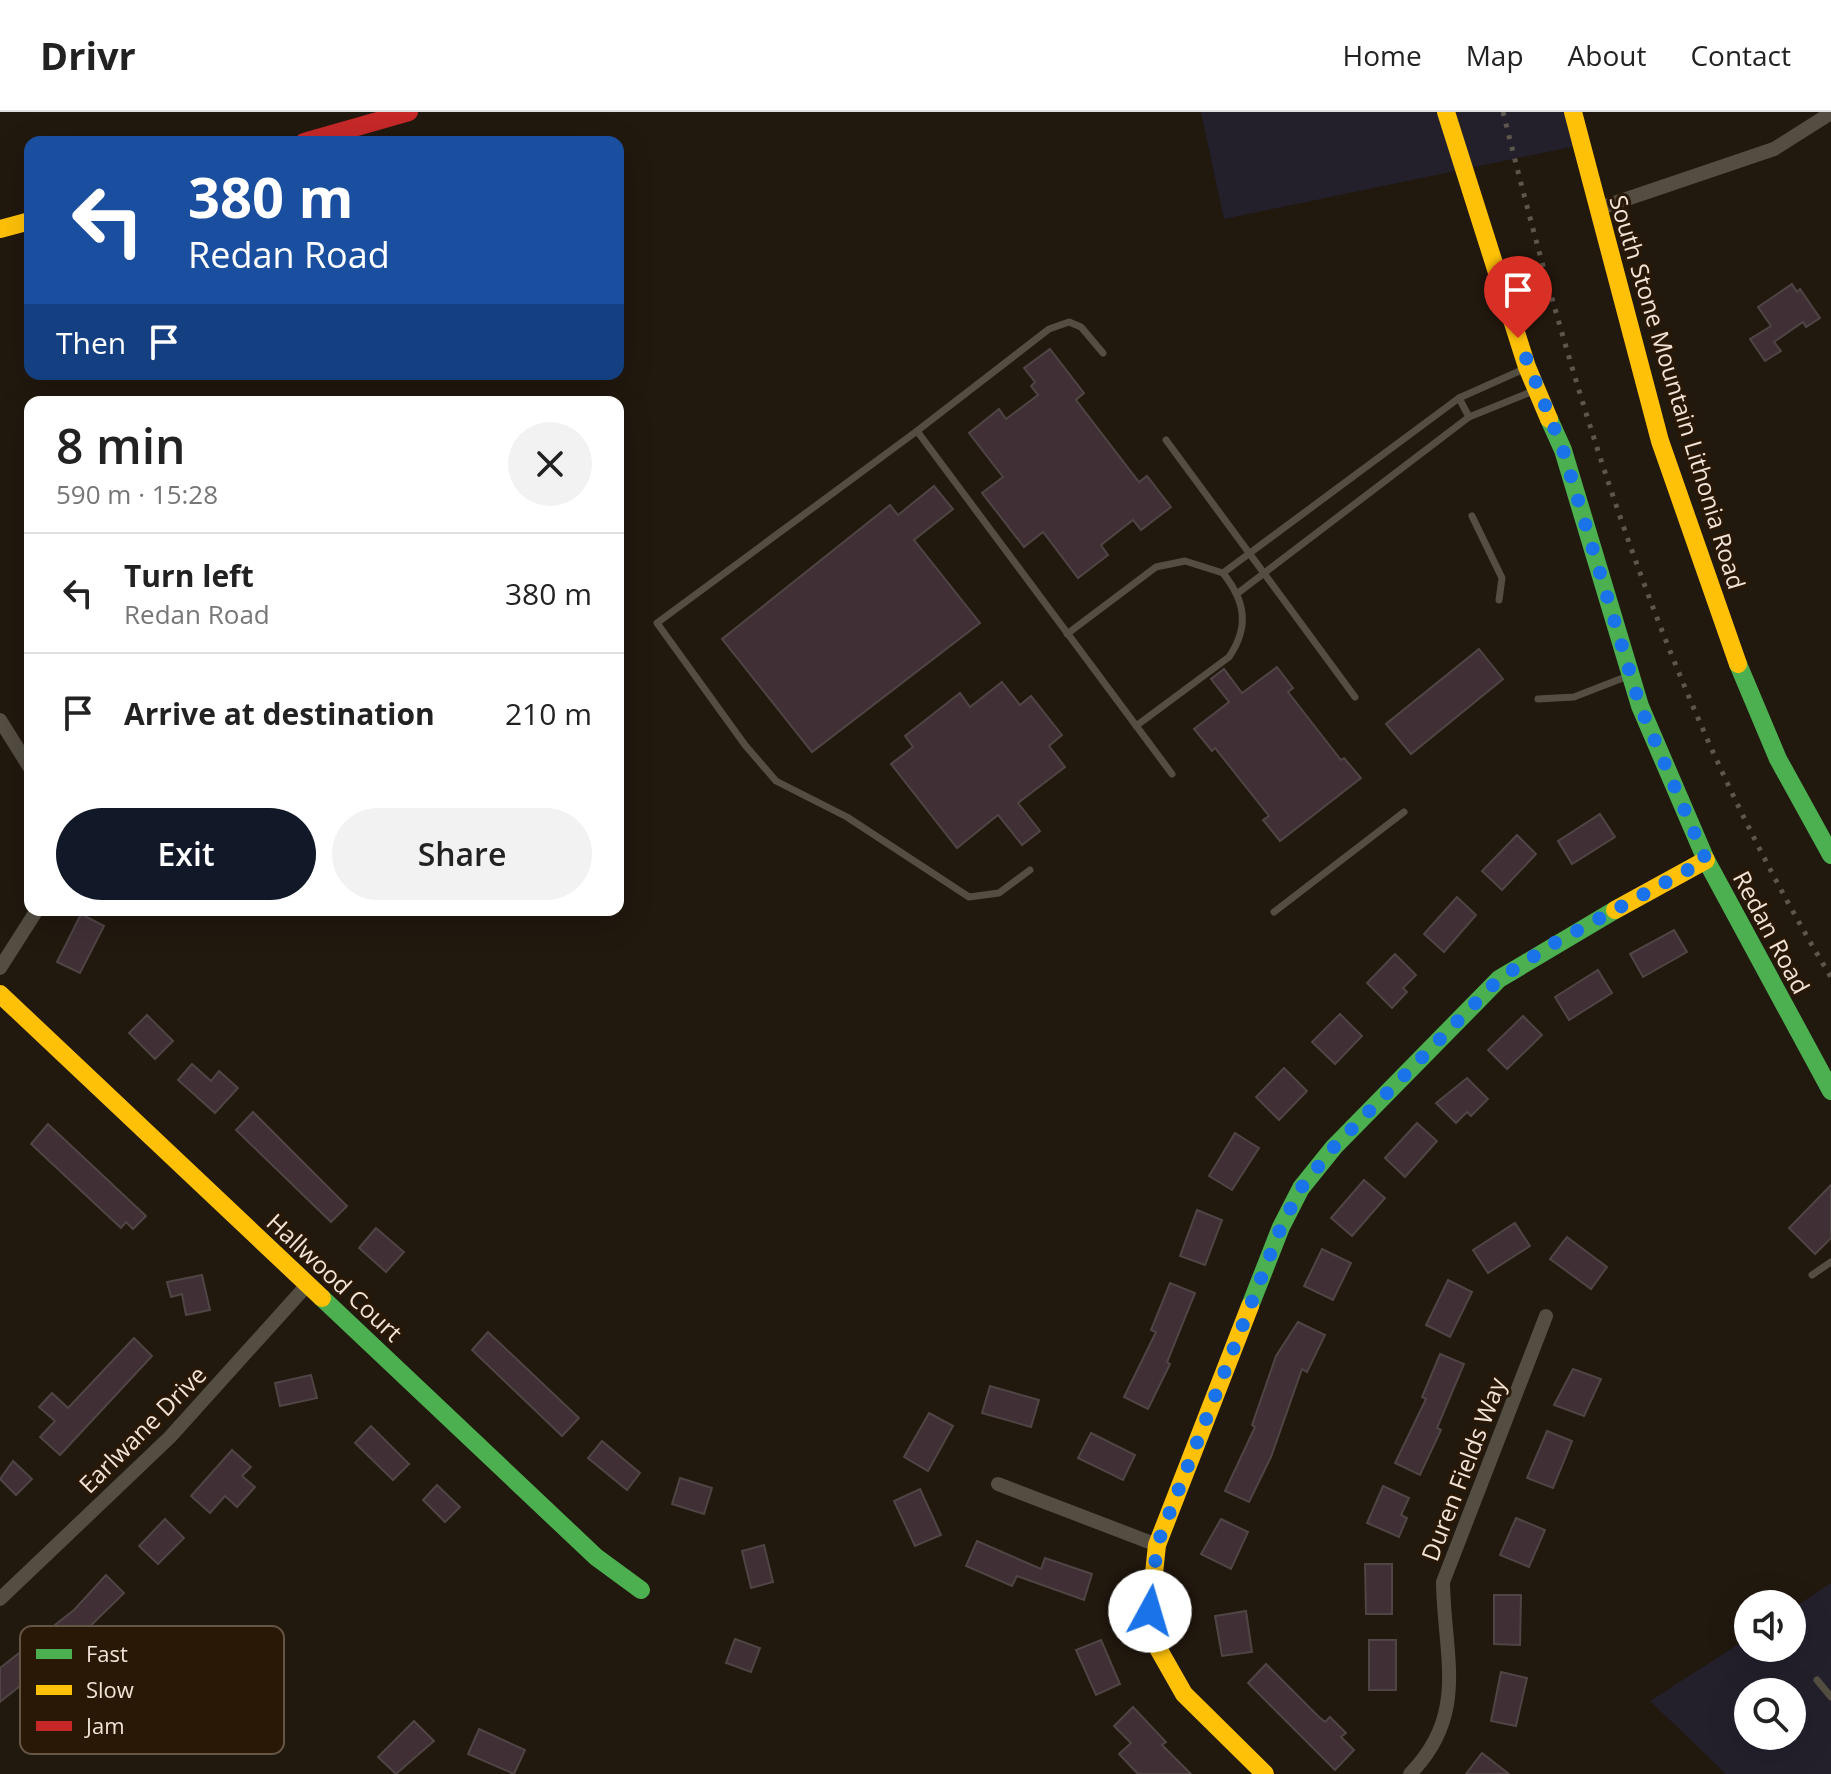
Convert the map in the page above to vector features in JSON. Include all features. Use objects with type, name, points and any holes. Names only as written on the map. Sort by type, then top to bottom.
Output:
[{"type":"street","points":[[325,136],[409,112]]},
{"type":"street","name":"Redan Road","points":[[1446,112],[1527,367],[1563,450],[1630,676],[1673,789],[1706,860],[1831,1091]]},
{"type":"street","name":"South Stone Mountain Lithonia Road","points":[[1573,112],[1597,209],[1702,567],[1779,761],[1831,855]]},
{"type":"street","points":[[1597,209],[1774,149],[1831,113]]},
{"type":"street","points":[[0,229],[24,223]]},
{"type":"street","points":[[0,720],[24,758]]},
{"type":"street","points":[[1265,1774],[1184,1694],[1159,1650],[1150,1611],[1157,1545],[1281,1227],[1309,1177],[1334,1147],[1499,979],[1551,945],[1706,860]]},
{"type":"street","points":[[0,968],[33,916]]},
{"type":"street","name":"Hallwood Court","points":[[0,994],[596,1557],[641,1590]]},
{"type":"street","name":"Earlwane Drive","points":[[0,1599],[170,1437],[308,1284]]},
{"type":"street","name":"Duren Fields Way","points":[[1410,1774],[1424,1760],[1445,1719],[1452,1686],[1444,1624],[1443,1582],[1546,1316]]},
{"type":"street","points":[[998,1484],[1157,1545]]},
{"type":"lane","points":[[1030,870],[999,893],[969,897],[847,817],[776,781],[745,745],[657,623],[1049,329],[1069,322],[1081,327],[1103,353]]},
{"type":"lane","points":[[1223,573],[1459,398],[1527,367]]},
{"type":"lane","points":[[1238,593],[1469,417],[1537,390]]},
{"type":"lane","points":[[1459,398],[1469,417]]},
{"type":"lane","points":[[917,431],[1172,774]]},
{"type":"lane","points":[[1166,440],[1355,697]]},
{"type":"lane","points":[[1472,516],[1502,578],[1499,600]]},
{"type":"lane","points":[[1067,634],[1156,567],[1185,561],[1223,573],[1238,593],[1242,624],[1239,642],[1229,657],[1136,726]]},
{"type":"lane","points":[[1538,699],[1574,697],[1630,676]]},
{"type":"lane","points":[[1274,912],[1404,812]]},
{"type":"lane","points":[[1812,1275],[1831,1262]]},
{"type":"lane","points":[[1817,1680],[1831,1697]]},
{"type":"shaded area","points":[[1201,112],[1581,112],[1590,143],[1224,219]]},
{"type":"shaded area","points":[[1831,1583],[1831,1774],[1726,1774],[1650,1701],[1734,1647],[1734,1662],[1806,1662],[1806,1600]]},
{"type":"building","points":[[1792,284],[1797,292],[1800,289],[1820,318],[1806,327],[1803,322],[1774,342],[1781,351],[1765,361],[1750,339],[1771,326],[1758,307]]},
{"type":"building","points":[[1050,349],[1084,393],[1076,400],[1139,482],[1147,476],[1171,507],[1141,530],[1133,520],[1101,545],[1108,555],[1078,578],[1043,532],[1024,547],[982,493],[1003,477],[969,433],[999,409],[1006,419],[1038,395],[1031,386],[1035,382],[1024,368]]},
{"type":"building","points":[[934,486],[953,509],[914,540],[980,623],[812,752],[722,639],[890,505],[898,515]]},
{"type":"building","points":[[1479,649],[1503,679],[1411,754],[1386,724]]},
{"type":"building","points":[[1277,667],[1293,688],[1288,692],[1341,760],[1344,758],[1361,778],[1280,841],[1263,820],[1269,816],[1215,748],[1212,751],[1194,729],[1229,702],[1211,679],[1224,669],[1242,693]]},
{"type":"building","points":[[1002,682],[1020,705],[1031,696],[1062,735],[1049,746],[1065,767],[1018,803],[1040,831],[1022,845],[998,815],[957,848],[891,764],[913,747],[905,736],[960,693],[970,707]]},
{"type":"building","points":[[1600,814],[1615,837],[1572,864],[1558,841]]},
{"type":"building","points":[[1517,835],[1536,854],[1502,890],[1482,871]]},
{"type":"building","points":[[1457,897],[1476,915],[1444,952],[1424,934]]},
{"type":"building","points":[[80,916],[104,926],[80,973],[57,962]]},
{"type":"building","points":[[1674,930],[1687,952],[1643,977],[1630,954]]},
{"type":"building","points":[[1395,954],[1416,975],[1403,988],[1407,992],[1392,1008],[1367,983]]},
{"type":"building","points":[[1598,970],[1612,993],[1569,1020],[1555,997]]},
{"type":"building","points":[[1340,1014],[1362,1036],[1335,1064],[1312,1042]]},
{"type":"building","points":[[147,1015],[173,1041],[155,1059],[129,1033]]},
{"type":"building","points":[[1523,1016],[1542,1035],[1507,1069],[1488,1050]]},
{"type":"building","points":[[192,1064],[211,1081],[219,1071],[238,1088],[215,1113],[178,1080]]},
{"type":"building","points":[[1284,1068],[1307,1091],[1279,1120],[1256,1097]]},
{"type":"building","points":[[1467,1078],[1488,1099],[1471,1116],[1467,1112],[1456,1123],[1436,1103]]},
{"type":"building","points":[[253,1112],[347,1206],[331,1222],[236,1130]]},
{"type":"building","points":[[1417,1123],[1437,1141],[1405,1177],[1385,1158]]},
{"type":"building","points":[[48,1124],[146,1216],[133,1229],[126,1222],[121,1228],[31,1144]]},
{"type":"building","points":[[1235,1133],[1259,1148],[1232,1190],[1209,1176]]},
{"type":"building","points":[[1364,1180],[1385,1198],[1352,1236],[1331,1218]]},
{"type":"building","points":[[1831,1185],[1831,1238],[1815,1254],[1789,1228]]},
{"type":"building","points":[[1197,1210],[1222,1220],[1205,1265],[1180,1256]]},
{"type":"building","points":[[1515,1223],[1530,1246],[1488,1273],[1473,1250]]},
{"type":"building","points":[[376,1228],[404,1252],[386,1272],[359,1248]]},
{"type":"building","points":[[1567,1237],[1607,1267],[1591,1289],[1550,1259]]},
{"type":"building","points":[[1322,1249],[1351,1263],[1333,1300],[1304,1286]]},
{"type":"building","points":[[202,1275],[210,1310],[186,1315],[182,1294],[171,1297],[167,1282]]},
{"type":"building","points":[[1448,1280],[1472,1292],[1450,1337],[1426,1325]]},
{"type":"building","points":[[1170,1283],[1195,1293],[1167,1362],[1170,1364],[1148,1409],[1124,1397],[1156,1332],[1151,1330]]},
{"type":"building","points":[[1298,1322],[1325,1335],[1307,1372],[1302,1369],[1271,1457],[1249,1502],[1225,1491],[1255,1427],[1252,1425],[1276,1356]]},
{"type":"building","points":[[488,1332],[579,1418],[562,1436],[472,1350]]},
{"type":"building","points":[[134,1338],[152,1356],[60,1455],[40,1437],[55,1421],[39,1407],[52,1393],[68,1408]]},
{"type":"building","points":[[1440,1354],[1464,1364],[1437,1428],[1441,1430],[1420,1475],[1395,1463],[1426,1399],[1422,1397]]},
{"type":"building","points":[[1573,1369],[1601,1379],[1584,1416],[1554,1405]]},
{"type":"building","points":[[311,1375],[317,1398],[280,1406],[275,1383]]},
{"type":"building","points":[[990,1386],[1039,1400],[1031,1427],[982,1413]]},
{"type":"building","points":[[929,1413],[953,1426],[928,1471],[904,1457]]},
{"type":"building","points":[[371,1426],[409,1464],[393,1480],[355,1443]]},
{"type":"building","points":[[1547,1431],[1572,1441],[1553,1488],[1527,1478]]},
{"type":"building","points":[[1091,1433],[1135,1455],[1123,1480],[1078,1458]]},
{"type":"building","points":[[602,1441],[640,1473],[627,1490],[588,1458]]},
{"type":"building","points":[[232,1450],[251,1467],[242,1476],[255,1487],[237,1507],[225,1496],[210,1513],[191,1496]]},
{"type":"building","points":[[13,1461],[32,1479],[16,1495],[0,1479]]},
{"type":"building","points":[[680,1478],[712,1488],[704,1514],[672,1504]]},
{"type":"building","points":[[437,1485],[460,1507],[445,1522],[423,1500]]},
{"type":"building","points":[[1383,1486],[1409,1498],[1401,1515],[1407,1518],[1399,1537],[1367,1523]]},
{"type":"building","points":[[920,1489],[941,1535],[915,1546],[894,1501]]},
{"type":"building","points":[[1516,1518],[1545,1530],[1529,1567],[1500,1555]]},
{"type":"building","points":[[165,1519],[184,1538],[158,1564],[139,1546]]},
{"type":"building","points":[[1221,1519],[1248,1532],[1231,1569],[1201,1554]]},
{"type":"building","points":[[977,1541],[1041,1569],[1045,1558],[1092,1574],[1084,1600],[1017,1576],[1012,1586],[966,1566]]},
{"type":"building","points":[[764,1545],[773,1582],[751,1588],[742,1551]]},
{"type":"building","points":[[1365,1564],[1392,1564],[1392,1614],[1366,1614]]},
{"type":"building","points":[[106,1575],[124,1593],[90,1626],[54,1626],[74,1610]]},
{"type":"building","points":[[1494,1595],[1521,1595],[1520,1645],[1494,1644]]},
{"type":"building","points":[[1246,1611],[1252,1652],[1222,1656],[1215,1616]]},
{"type":"building","points":[[735,1639],[760,1648],[751,1672],[726,1663]]},
{"type":"building","points":[[1101,1640],[1120,1684],[1096,1695],[1076,1650]]},
{"type":"building","points":[[1369,1640],[1396,1640],[1396,1690],[1369,1690]]},
{"type":"building","points":[[20,1652],[20,1686],[0,1702],[0,1668]]},
{"type":"building","points":[[1266,1664],[1318,1716],[1325,1722],[1330,1717],[1346,1733],[1341,1737],[1354,1750],[1335,1770],[1248,1683]]},
{"type":"building","points":[[1501,1672],[1527,1678],[1516,1726],[1491,1721]]},
{"type":"building","points":[[1133,1707],[1166,1742],[1162,1745],[1191,1774],[1138,1774],[1119,1754],[1131,1743],[1114,1726]]},
{"type":"building","points":[[414,1721],[434,1741],[396,1774],[378,1757]]},
{"type":"building","points":[[479,1729],[525,1750],[514,1774],[468,1754]]},
{"type":"building","points":[[1482,1753],[1509,1774],[1466,1774]]},
{"type":"railway","points":[[1503,112],[1563,336],[1634,557],[1676,666],[1722,772],[1774,876],[1831,977]]},
{"type":"traffic: fast","points":[[1549,419],[1563,450],[1640,706],[1706,860],[1831,1091]]},
{"type":"traffic: fast","points":[[1738,664],[1778,759],[1831,855]]},
{"type":"traffic: fast","points":[[1250,1306],[1281,1227],[1301,1188],[1334,1147],[1499,979],[1615,910]]},
{"type":"traffic: fast","points":[[322,1298],[596,1557],[641,1590]]},
{"type":"traffic: slow","points":[[1446,112],[1527,367],[1549,419]]},
{"type":"traffic: slow","points":[[1573,112],[1660,441],[1738,664]]},
{"type":"traffic: slow","points":[[0,229],[24,223]]},
{"type":"traffic: slow","points":[[1615,910],[1706,860]]},
{"type":"traffic: slow","points":[[0,994],[322,1298]]},
{"type":"traffic: slow","points":[[1250,1306],[1157,1545],[1150,1611],[1159,1650],[1184,1694],[1265,1774]]},
{"type":"traffic: jam","points":[[325,136],[409,112]]},
{"type":"route","points":[[1150,1611],[1157,1545],[1281,1227],[1301,1188],[1334,1147],[1499,979],[1551,945],[1706,860],[1640,706],[1563,450],[1527,367],[1518,338]]}]
